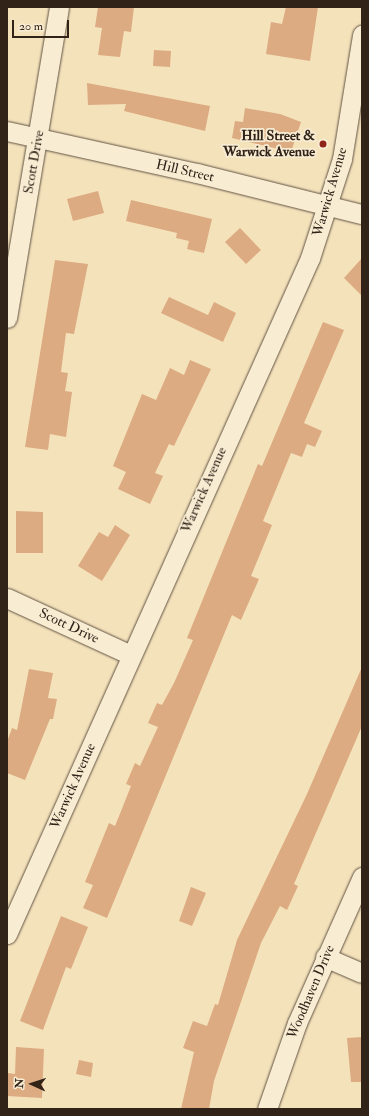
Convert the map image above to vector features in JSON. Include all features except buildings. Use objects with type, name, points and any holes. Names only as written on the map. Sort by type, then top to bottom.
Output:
[{"type":"street","name":"Scott Drive","points":[[7,318],[59,7]]},
{"type":"street","name":"Warwick Avenue","points":[[7,934],[14,898],[131,655],[310,258],[328,206],[342,158],[362,35]]},
{"type":"street","name":"Hill Street","points":[[7,131],[362,214]]},
{"type":"street","name":"Scott Drive","points":[[7,598],[131,655]]},
{"type":"street","name":"Woodhaven Drive","points":[[267,1109],[297,1023],[325,957],[362,877]]},
{"type":"street","points":[[325,957],[362,973]]},
{"type":"place","name":"Hill Street & Warwick Avenue","points":[[323,144]]}]
